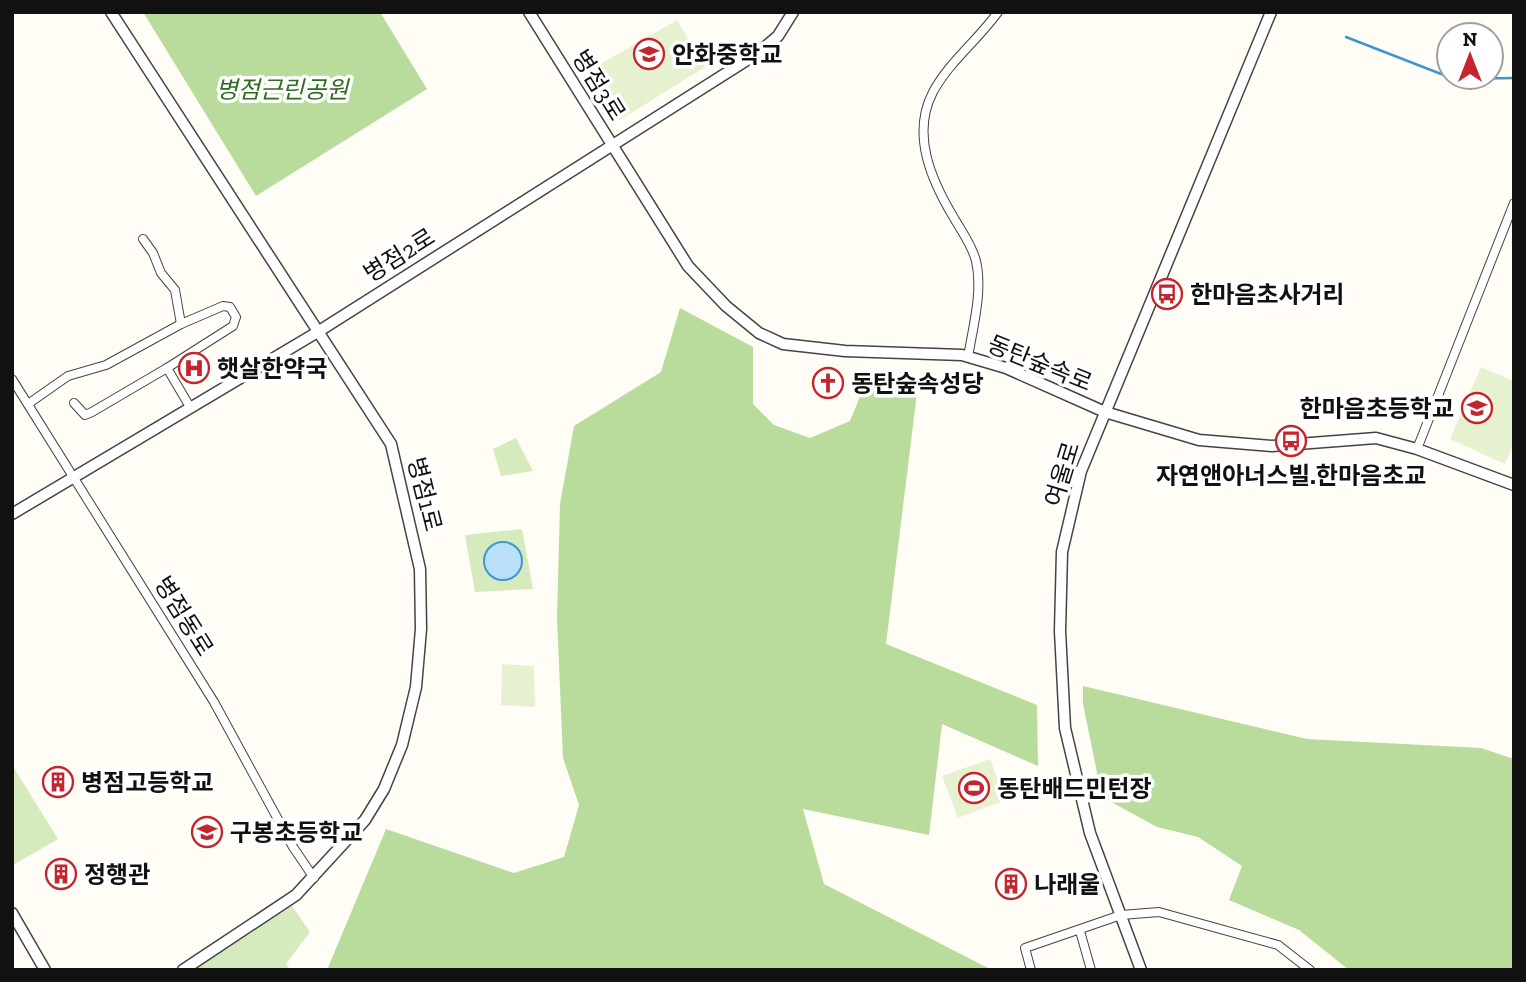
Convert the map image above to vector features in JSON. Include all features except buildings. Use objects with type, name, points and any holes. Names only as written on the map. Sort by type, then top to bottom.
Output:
[{"type":"street","name":"병점1로","points":[[111,12],[391,444],[420,569],[421,629],[416,687],[394,766],[365,821],[296,895],[183,970]]},
{"type":"street","name":"병점3로","points":[[529,12],[612,144]]},
{"type":"street","name":"병점2로","points":[[12,514],[316,332],[758,52],[778,36],[793,12]]},
{"type":"street","points":[[968,357],[978,287],[977,264],[973,248],[936,187],[923,141],[925,116],[933,93],[998,12]]},
{"type":"street","name":"여울로","points":[[1141,970],[1090,833],[1065,728],[1060,631],[1062,552],[1080,471],[1271,12]]},
{"type":"street","name":"동탄숲속로","points":[[612,144],[688,266],[726,306],[759,333],[783,344],[845,351],[968,357],[1006,368],[1105,412],[1210,442],[1272,446],[1376,438],[1418,449],[1514,485]]},
{"type":"street","points":[[1418,449],[1514,203]]},
{"type":"street","points":[[143,239],[153,253],[161,273],[175,290],[181,324]]},
{"type":"street","points":[[28,404],[68,376],[106,365],[181,324],[223,306],[230,307],[236,317],[233,326],[92,412],[85,415],[75,403]]},
{"type":"street","points":[[167,368],[190,407]]},
{"type":"street","name":"병점동로","points":[[12,379],[75,475],[214,702],[293,847],[314,878]]},
{"type":"street","points":[[1031,970],[1025,948],[1121,915],[1159,912],[1278,945],[1310,970]]},
{"type":"street","points":[[12,913],[45,970]]},
{"type":"street","points":[[1080,931],[1091,970]]},
{"type":"green space","name":"병점근린공원","points":[[143,12],[380,12],[427,89],[256,196]]},
{"type":"green space","points":[[677,20],[705,67],[620,120],[608,116],[583,74]]},
{"type":"green space","points":[[680,308],[753,347],[753,404],[774,425],[810,438],[850,421],[868,377],[919,377],[886,644],[1037,705],[1038,766],[942,724],[929,835],[803,809],[824,884],[992,970],[327,970],[386,829],[514,873],[564,857],[579,805],[563,758],[557,618],[560,504],[574,426],[661,372]]},
{"type":"green space","points":[[1481,367],[1514,381],[1514,444],[1505,464],[1450,439]]},
{"type":"green space","points":[[516,438],[533,471],[501,476],[493,449]]},
{"type":"green space","points":[[522,529],[533,589],[475,592],[465,535]]},
{"type":"green space","points":[[502,664],[534,666],[535,707],[501,705]]},
{"type":"green space","points":[[1083,686],[1307,739],[1481,748],[1514,759],[1514,970],[1349,970],[1299,930],[1229,900],[1242,866],[1198,837],[1157,827],[1102,797],[1083,704]]},
{"type":"green space","name":"동탄배드민턴장","points":[[990,759],[1005,800],[958,818],[942,776]]},
{"type":"green space","points":[[12,765],[58,839],[15,864],[12,859]]},
{"type":"green space","points":[[292,906],[310,932],[286,964],[290,970],[193,970]]},
{"type":"water","points":[[503,542],[516,548],[522,561],[516,574],[503,580],[490,574],[484,561],[490,548]]},
{"type":"waterway","points":[[1346,37],[1454,79],[1514,78]]},
{"type":"place","name":"안화중학교","points":[[649,54]]},
{"type":"place","name":"한마음초사거리","points":[[1167,294]]},
{"type":"place","name":"햇살한약국","points":[[194,368]]},
{"type":"place","name":"동탄숲속성당","points":[[828,383]]},
{"type":"place","name":"한마음초등학교","points":[[1477,408]]},
{"type":"place","name":"자연앤아너스빌.한마음초교","points":[[1291,441]]},
{"type":"place","name":"병점고등학교","points":[[58,782]]},
{"type":"place","name":"동탄배드민턴장","points":[[974,788]]},
{"type":"place","name":"구봉초등학교","points":[[207,832]]},
{"type":"place","name":"정행관","points":[[61,874]]},
{"type":"place","name":"나래울","points":[[1011,884]]}]
